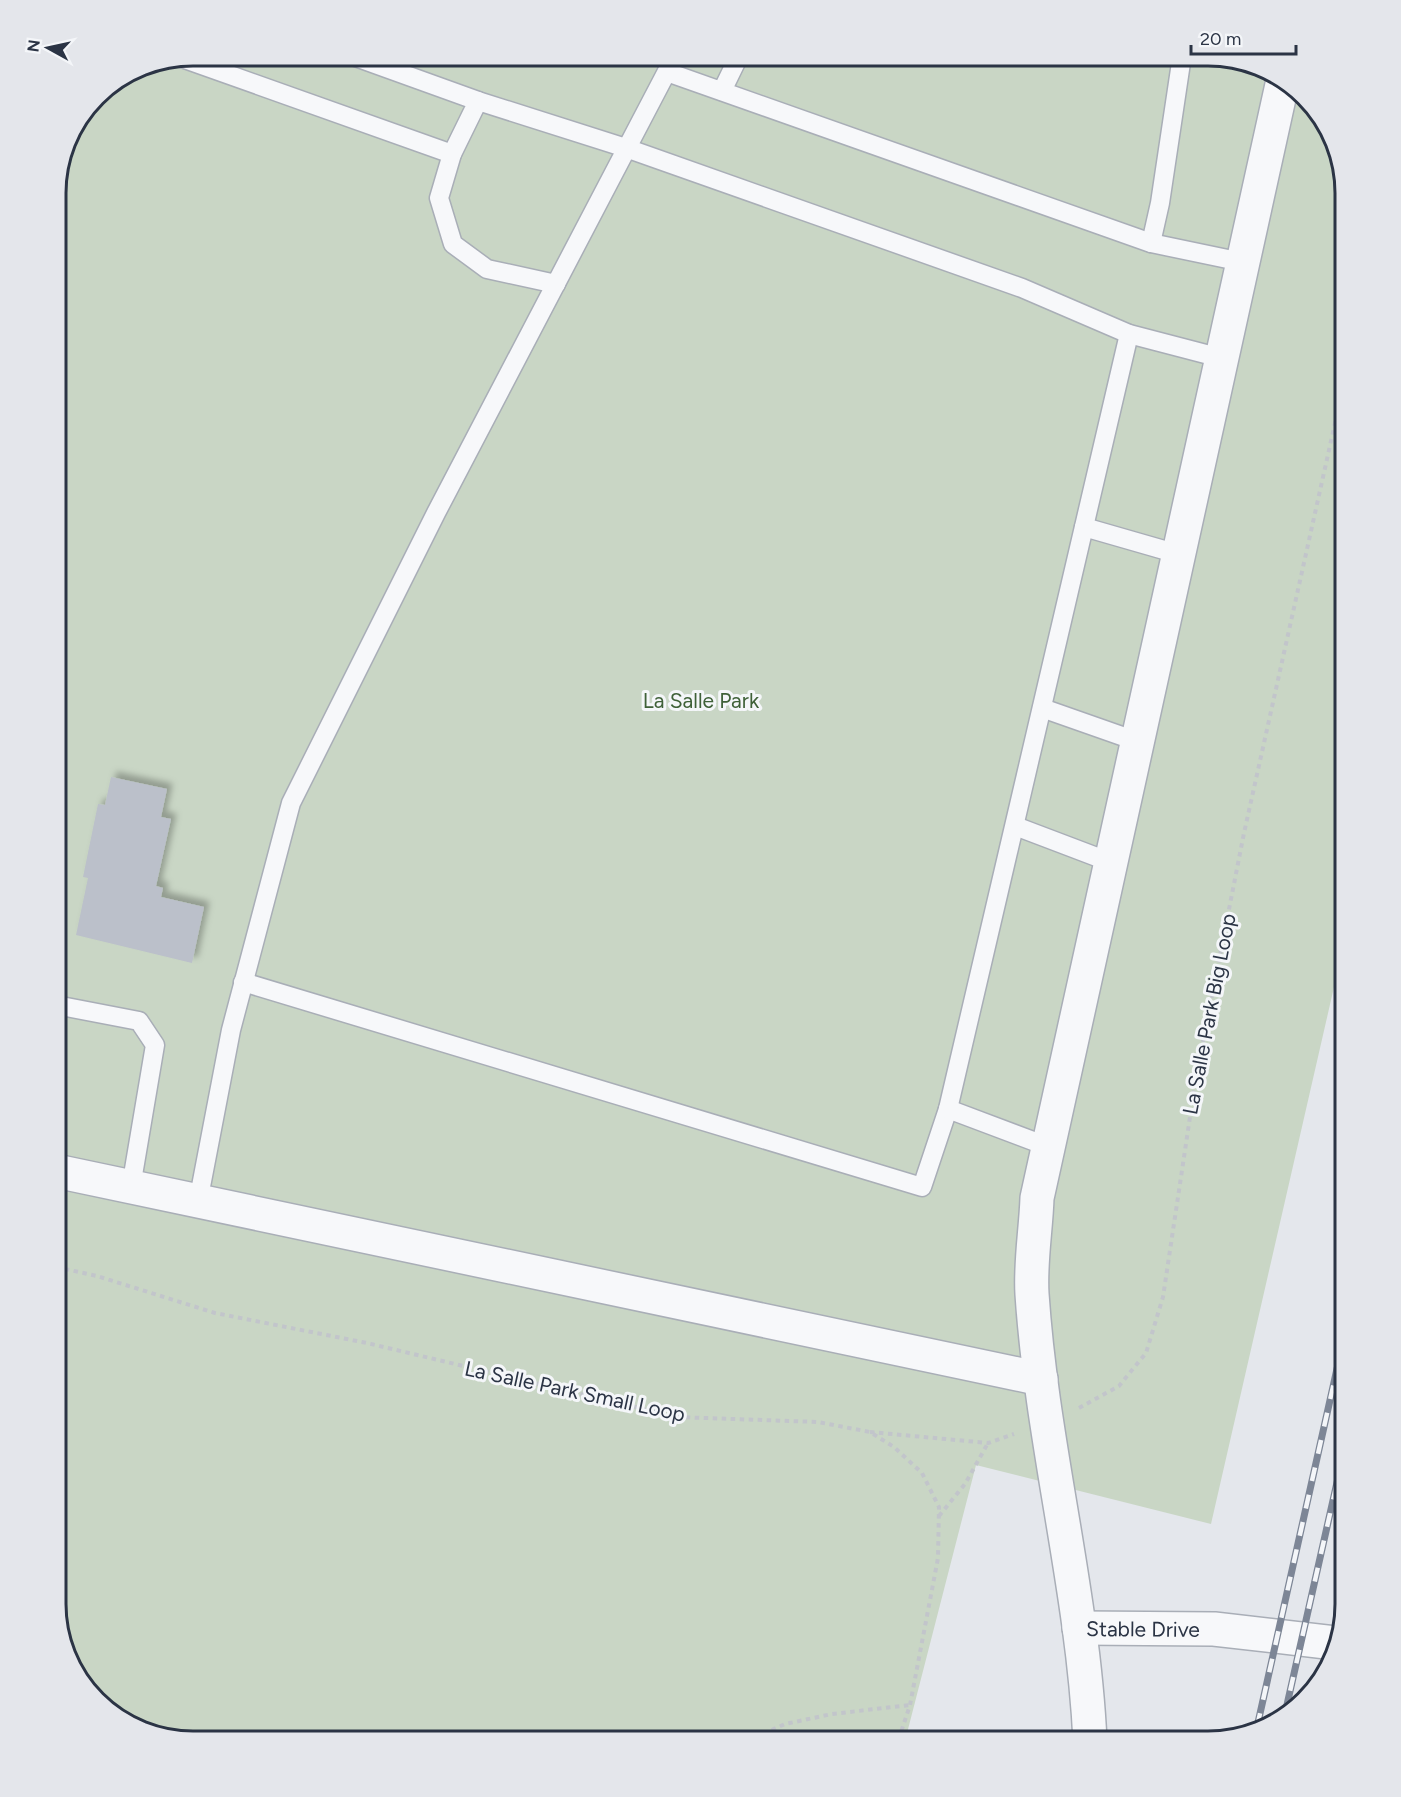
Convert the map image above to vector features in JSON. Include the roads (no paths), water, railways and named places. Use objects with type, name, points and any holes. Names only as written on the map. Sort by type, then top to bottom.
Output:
[{"type":"street","points":[[1079,1628],[1041,1379],[1032,1291],[1037,1198],[1281,89]]},
{"type":"street","points":[[66,1174],[1041,1379]]},
{"type":"street","name":"Stable Drive","points":[[1089,1731],[1079,1628],[1214,1629],[1329,1642]]},
{"type":"lane","points":[[204,66],[452,154]]},
{"type":"lane","points":[[381,66],[478,101],[626,148],[1022,288],[1129,334],[1221,358]]},
{"type":"lane","points":[[198,1202],[231,1030],[291,803],[431,524],[670,66]]},
{"type":"lane","points":[[675,66],[722,91],[1151,243],[1242,262]]},
{"type":"lane","points":[[722,91],[734,66]]},
{"type":"lane","points":[[1151,243],[1160,203],[1181,66]]},
{"type":"lane","points":[[478,101],[452,154],[439,198],[453,244],[487,269],[556,284]]},
{"type":"lane","points":[[243,981],[922,1187],[948,1109],[1129,334]]},
{"type":"lane","points":[[1084,527],[1178,554]]},
{"type":"lane","points":[[1042,708],[1137,741]]},
{"type":"lane","points":[[1015,826],[1110,862]]},
{"type":"lane","points":[[66,1007],[139,1021],[155,1045],[131,1187]]},
{"type":"lane","points":[[948,1109],[1049,1147]]},
{"type":"railway","points":[[1259,1720],[1335,1378]]},
{"type":"railway","points":[[1287,1704],[1335,1491]]},
{"type":"park label","name":"La Salle Park","points":[[701,700]]}]
